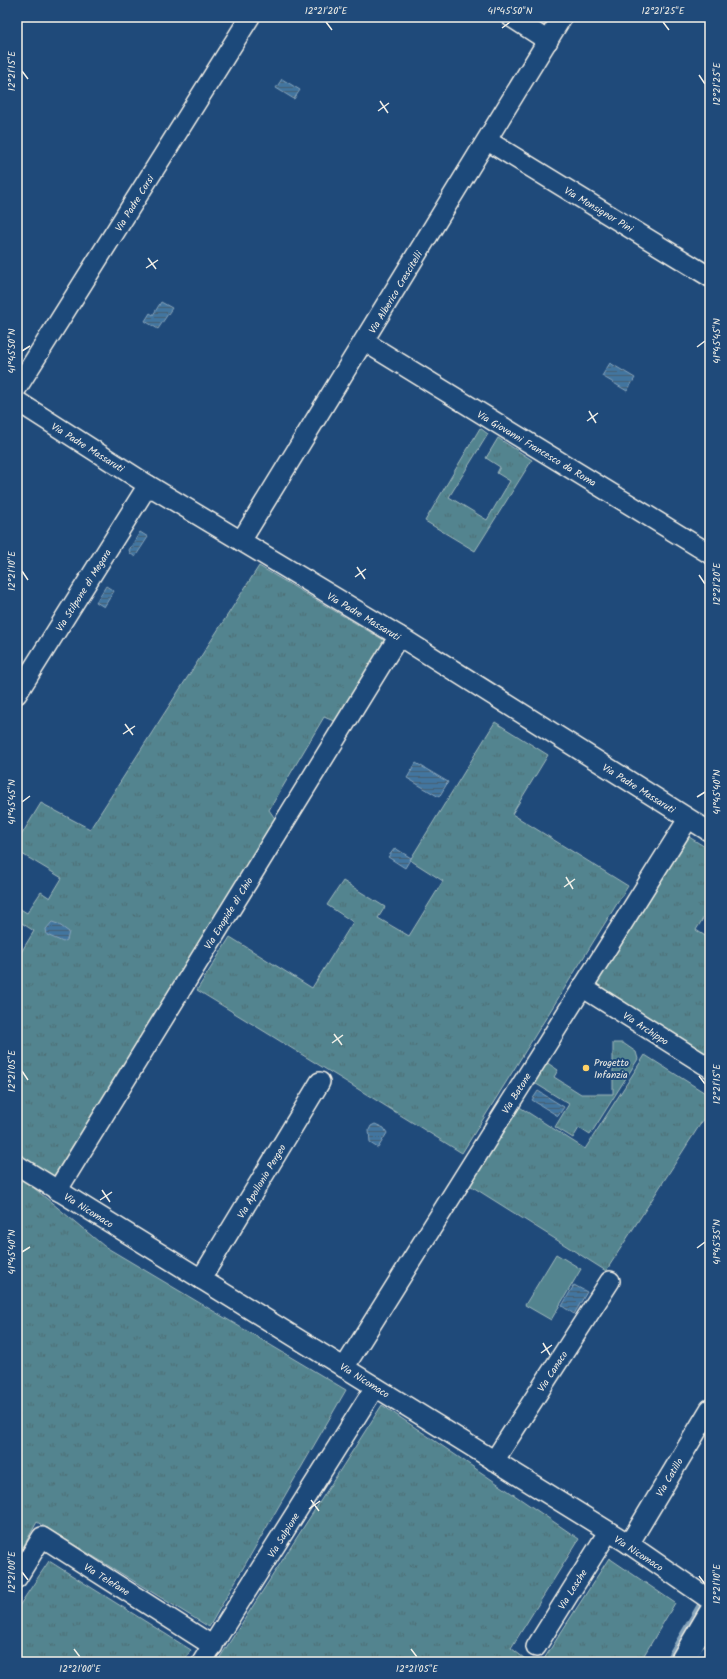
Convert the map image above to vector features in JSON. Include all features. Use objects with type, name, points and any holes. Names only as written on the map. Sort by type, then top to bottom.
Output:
[{"type":"street","name":"Via Padre Corsi","points":[[17,388],[250,17]]},
{"type":"street","points":[[511,17],[548,41]]},
{"type":"street","name":"Via Alberico Crescitelli","points":[[241,542],[562,17]]},
{"type":"street","name":"Via Monsignor Pini","points":[[488,140],[710,277]]},
{"type":"street","name":"Via Giovanni Francesco da Roma","points":[[364,342],[710,554]]},
{"type":"street","name":"Via Padre Massaruti","points":[[17,402],[241,542],[399,636],[710,832]]},
{"type":"street","name":"Via Stilpone di Megara","points":[[17,694],[148,485]]},
{"type":"street","name":"Via Enopide di Chio","points":[[57,1191],[399,636]]},
{"type":"street","name":"Via Batone","points":[[344,1368],[688,818]]},
{"type":"street","name":"Via Archippo","points":[[582,987],[710,1068]]},
{"type":"street","name":"Via Apollonio Pergeo","points":[[202,1280],[320,1082]]},
{"type":"street","name":"Via Nicomaco","points":[[17,1165],[629,1544],[706,1597]]},
{"type":"street","name":"Via Canaco","points":[[494,1461],[610,1281]]},
{"type":"street","name":"Via Salpione","points":[[202,1662],[376,1387]]},
{"type":"street","name":"Via Catillo","points":[[629,1544],[710,1409]]},
{"type":"street","name":"Via Lesche","points":[[536,1647],[608,1532]]},
{"type":"street","name":"Via Telefane","points":[[17,1578],[42,1537],[213,1646]]},
{"type":"street","points":[[681,1662],[710,1613]]},
{"type":"street","points":[[704,1662],[710,1653]]},
{"type":"green space","points":[[480,428],[488,434],[449,497],[487,520],[510,481],[497,473],[500,467],[486,458],[498,438],[532,460],[475,551],[425,521]]},
{"type":"green space","points":[[259,566],[387,642],[336,722],[324,717],[269,810],[276,820],[53,1177],[17,1154],[17,959],[34,931],[17,920],[17,907],[27,913],[41,892],[50,898],[62,878],[17,851],[17,842],[41,803],[90,829]]},
{"type":"green space","points":[[495,722],[548,755],[512,814],[628,886],[462,1153],[197,990],[230,937],[312,988],[353,922],[327,905],[343,881],[385,907],[378,918],[409,936],[443,881],[410,860]]},
{"type":"green space","points":[[689,837],[710,850],[710,907],[696,930],[710,939],[710,1058],[595,986]]},
{"type":"green space","points":[[613,1043],[623,1043],[636,1052],[638,1059],[590,1135],[579,1128],[573,1138],[555,1127],[569,1104],[533,1082],[546,1062],[558,1070],[554,1077],[581,1094],[613,1094]]},
{"type":"green space","points":[[645,1055],[710,1096],[710,1109],[606,1271],[468,1184],[518,1106],[585,1149]]},
{"type":"green space","points":[[17,1174],[104,1246],[346,1390],[209,1627],[37,1522],[17,1558]]},
{"type":"green space","points":[[556,1254],[581,1269],[551,1320],[525,1305]]},
{"type":"green space","points":[[382,1405],[579,1539],[511,1648],[529,1662],[217,1662]]},
{"type":"green space","points":[[609,1558],[675,1603],[640,1662],[542,1662]]},
{"type":"green space","points":[[49,1561],[191,1650],[183,1662],[17,1662],[17,1609]]},
{"type":"water","points":[[282,79],[300,90],[294,99],[276,88]]},
{"type":"water","points":[[161,302],[172,308],[158,329],[145,321],[150,313],[153,315]]},
{"type":"water","points":[[610,363],[635,378],[627,391],[602,376]]},
{"type":"water","points":[[140,532],[148,537],[135,557],[129,550]]},
{"type":"water","points":[[106,586],[114,591],[104,607],[96,602]]},
{"type":"water","points":[[416,763],[448,782],[439,797],[407,778]]},
{"type":"water","points":[[395,848],[411,858],[405,868],[388,857]]},
{"type":"water","points":[[52,922],[58,924],[69,932],[67,940],[63,942],[47,935],[46,929]]},
{"type":"water","points":[[538,1091],[564,1107],[558,1116],[532,1100]]},
{"type":"water","points":[[375,1124],[384,1128],[387,1133],[378,1148],[370,1143],[369,1130],[371,1126]]},
{"type":"water","points":[[574,1285],[587,1292],[574,1314],[562,1306]]},
{"type":"waterway","points":[[666,1662],[710,1587]]},
{"type":"place","name":"Progetto Infanzia","points":[[586,1068]]}]
